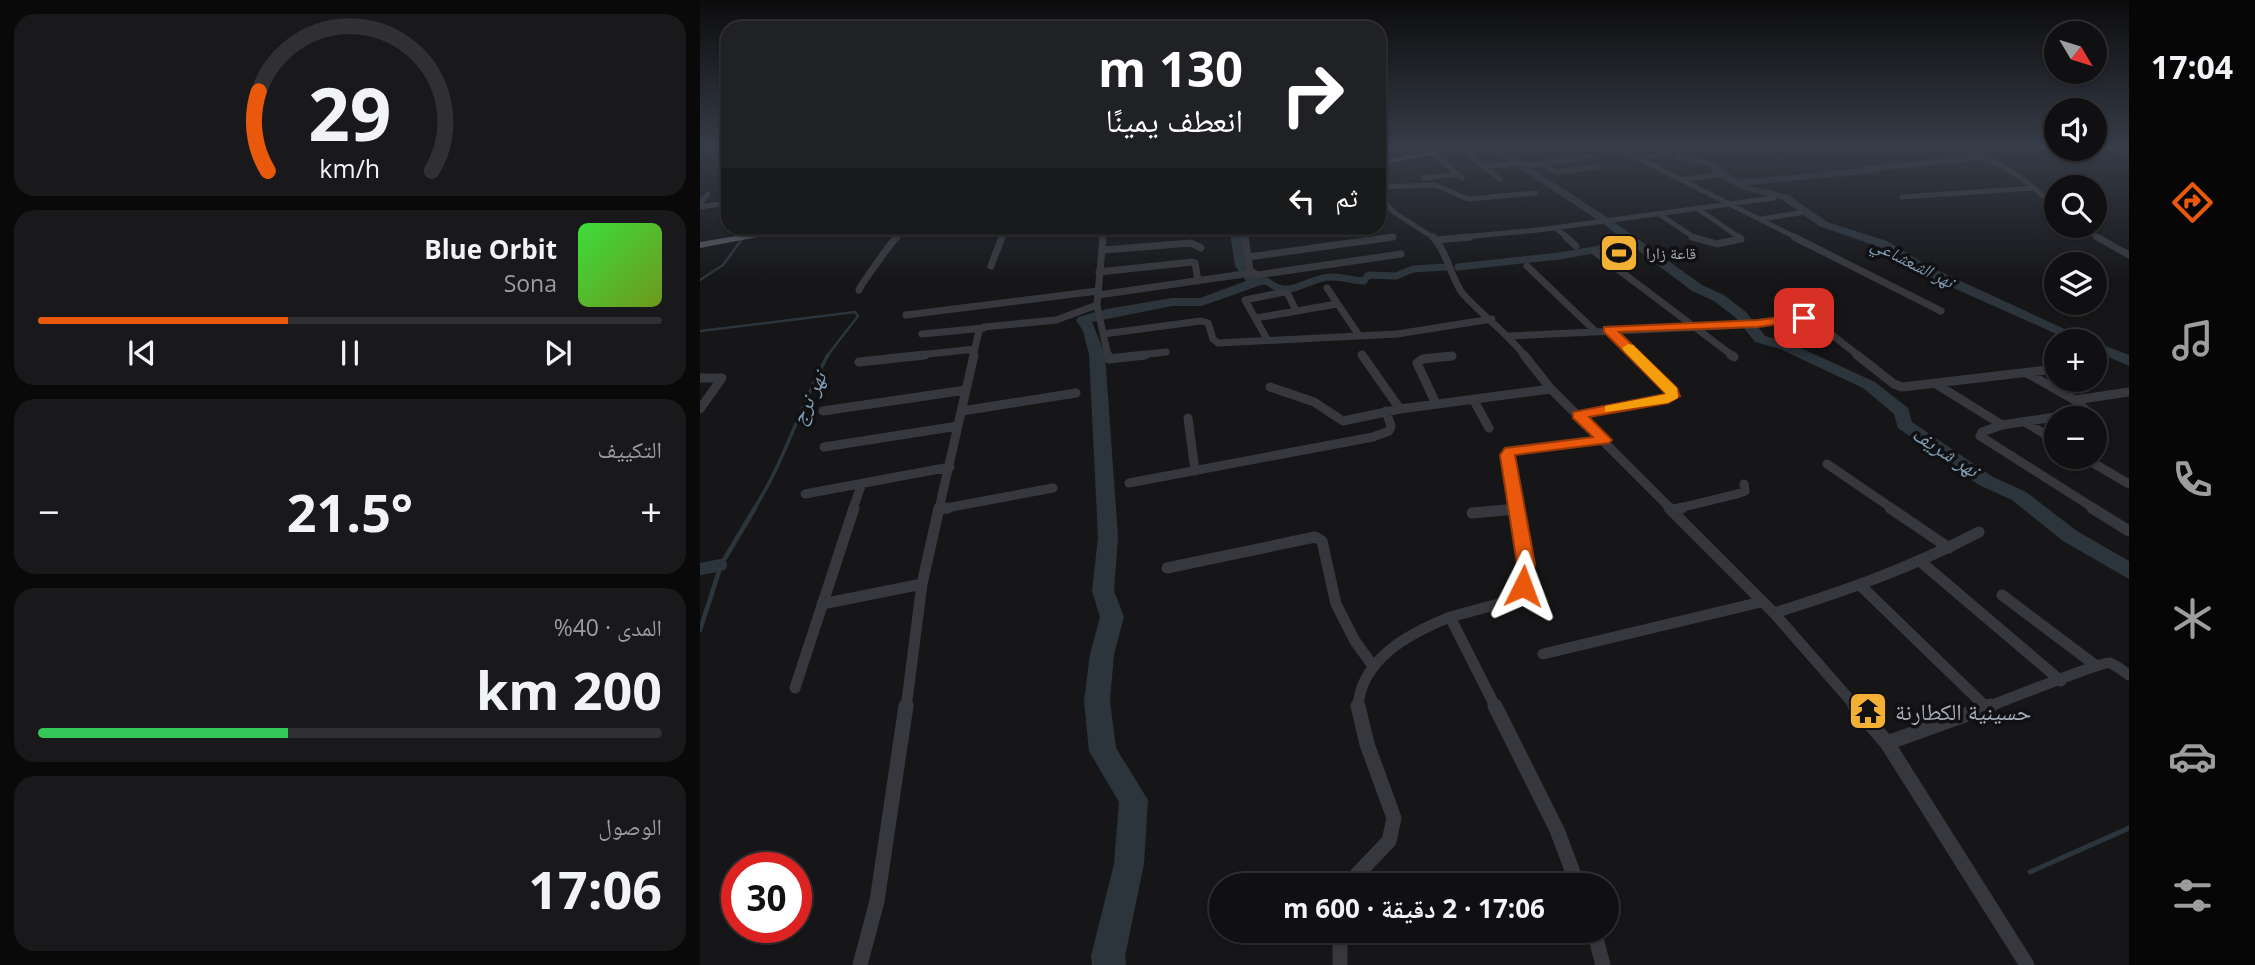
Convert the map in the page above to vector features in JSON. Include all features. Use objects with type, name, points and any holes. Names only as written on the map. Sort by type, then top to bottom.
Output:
[{"type":"main road","points":[[700,243],[728,235]]},
{"type":"main road","points":[[700,243],[753,235]]},
{"type":"street","points":[[1450,192],[1468,199],[1536,193]]},
{"type":"street","points":[[1706,192],[1941,311]]},
{"type":"street","points":[[1902,197],[1975,192]]},
{"type":"street","points":[[700,205],[708,194]]},
{"type":"street","points":[[1436,240],[1556,228],[1774,198]]},
{"type":"street","points":[[700,205],[721,204]]},
{"type":"street","points":[[1386,204],[1436,240],[1451,265],[1461,292],[1492,319],[1551,389],[1774,613],[1887,743],[2027,965]]},
{"type":"street","points":[[1659,214],[1700,243],[1709,245],[1741,239],[1698,209]]},
{"type":"street","points":[[1759,219],[1800,213]]},
{"type":"street","points":[[1556,228],[1576,246]]},
{"type":"street","points":[[859,290],[860,283],[878,264],[888,244],[898,235]]},
{"type":"street","points":[[991,266],[1002,235]]},
{"type":"street","points":[[1103,235],[1104,250],[1097,300],[1109,359],[1166,352]]},
{"type":"street","points":[[1245,274],[1247,235]]},
{"type":"street","points":[[1248,257],[1393,237]]},
{"type":"street","points":[[2099,238],[2129,255]]},
{"type":"street","points":[[1104,250],[1191,243],[1201,248]]},
{"type":"street","points":[[1595,252],[1734,357]]},
{"type":"street","points":[[906,315],[1097,300],[1198,281],[1245,274],[1263,275],[1401,254]]},
{"type":"street","points":[[1099,272],[1192,262],[1195,263],[1198,281]]},
{"type":"street","points":[[1527,266],[1594,330]]},
{"type":"street","points":[[1327,289],[1358,334]]},
{"type":"street","points":[[1267,340],[1245,300],[1284,292],[1288,294],[1296,311]]},
{"type":"street","points":[[922,334],[1055,322],[1079,315],[1097,300]]},
{"type":"street","points":[[1256,318],[1336,304]]},
{"type":"street","points":[[1509,337],[1609,329],[1758,324],[1796,318],[1813,320],[1894,384],[1909,387],[2044,371]]},
{"type":"street","points":[[1103,334],[1202,321],[1208,323],[1213,339],[1218,343],[1397,334],[1492,319]]},
{"type":"street","points":[[860,965],[877,901],[916,642],[922,584],[979,331],[984,327]]},
{"type":"street","points":[[1578,415],[1673,396],[1672,390],[1609,329]]},
{"type":"street","points":[[859,362],[975,349]]},
{"type":"street","points":[[1362,355],[1400,408]]},
{"type":"street","points":[[1436,404],[1418,363],[1423,359],[1452,356]]},
{"type":"street","points":[[2027,373],[2075,400],[2088,412],[2002,425],[1982,432],[1980,436],[2129,531]]},
{"type":"street","points":[[700,378],[722,378],[700,409]]},
{"type":"street","points":[[1936,384],[2002,425]]},
{"type":"street","points":[[1270,387],[1312,400],[1324,407],[1336,420],[1343,421],[1400,408],[1551,389]]},
{"type":"street","points":[[823,411],[966,390]]},
{"type":"street","points":[[2075,400],[2129,392]]},
{"type":"street","points":[[962,411],[1076,393]]},
{"type":"street","points":[[1473,399],[1489,428]]},
{"type":"street","points":[[1129,483],[1373,437],[1389,431],[1391,426],[1386,411]]},
{"type":"street","points":[[1188,418],[1195,471]]},
{"type":"street","points":[[2025,422],[2044,434]]},
{"type":"street","points":[[824,447],[958,426]]},
{"type":"street","points":[[1352,873],[1387,848],[1394,833],[1394,818],[1357,708],[1360,688],[1373,666],[1424,626],[1503,603],[1523,586],[1526,564],[1507,455],[1510,451],[1604,440]]},
{"type":"street","points":[[1827,464],[1948,548]]},
{"type":"street","points":[[805,494],[950,467]]},
{"type":"street","points":[[2103,469],[2129,484]]},
{"type":"street","points":[[795,688],[862,483]]},
{"type":"street","points":[[1673,510],[1737,494],[1745,491],[1744,484]]},
{"type":"street","points":[[941,509],[1053,488]]},
{"type":"street","points":[[1472,513],[1517,509]]},
{"type":"street","points":[[1774,613],[1861,586],[1921,562],[1979,532]]},
{"type":"street","points":[[1167,568],[1315,537],[1322,541],[1336,604],[1356,642],[1373,666]]},
{"type":"street","points":[[1921,562],[2061,681]]},
{"type":"street","points":[[822,604],[922,584]]},
{"type":"street","points":[[1861,586],[1986,707]]},
{"type":"street","points":[[2002,595],[2095,665]]},
{"type":"street","points":[[1543,654],[1761,602]]},
{"type":"street","points":[[1450,617],[1557,830],[1573,873]]},
{"type":"street","points":[[1887,743],[2061,681],[2095,665],[2110,663],[2129,675]]},
{"type":"street","points":[[1340,943],[1340,965]]},
{"type":"street","points":[[1597,943],[1603,965]]},
{"type":"waterway","name":"نهر شريف","points":[[1562,192],[1697,288],[1719,298],[1741,315],[1760,339],[1785,346],[1869,385],[1902,412],[1904,424],[1986,481],[2019,496],[2070,536],[2129,571]]},
{"type":"waterway","name":"نهر الشعشاعي","points":[[1764,192],[1785,197],[1823,224],[1883,244],[1925,270],[2057,329]]},
{"type":"waterway","points":[[1109,965],[1108,956],[1129,864],[1134,800],[1103,751],[1097,701],[1102,654],[1112,617],[1103,591],[1108,537],[1097,354],[1090,331],[1083,320],[1107,313],[1172,302],[1202,302],[1256,282],[1244,272],[1237,235]]},
{"type":"waterway","name":"نهر نرج","points":[[700,280],[723,265],[742,239]]},
{"type":"waterway","points":[[1458,267],[1559,256],[1634,243]]},
{"type":"waterway","points":[[1256,282],[1267,281],[1275,287],[1290,289],[1321,278],[1339,277],[1364,281],[1368,275],[1396,276],[1413,269],[1446,267]]},
{"type":"waterway","name":"نهر نرج","points":[[700,331],[855,312],[858,316],[827,356]]},
{"type":"waterway","name":"نهر الشعشاعي","points":[[2107,351],[2129,361]]},
{"type":"waterway","name":"نهر نرج","points":[[754,509],[775,472],[828,355]]},
{"type":"waterway","name":"نهر نرج","points":[[700,630],[721,565],[755,508]]},
{"type":"waterway","points":[[700,569],[721,565]]},
{"type":"waterway","points":[[2030,872],[2129,828]]},
{"type":"slow traffic","points":[[1610,409],[1673,396],[1672,390],[1628,348]]},
{"type":"place","name":"قاعة زارا","points":[[1619,253]]},
{"type":"place","name":"حسينية الكطارنة","points":[[1868,711]]},
{"type":"route","points":[[1523,586],[1526,564],[1507,455],[1510,451],[1604,440],[1578,415],[1673,396],[1672,390],[1609,329],[1758,324],[1804,318]]}]
